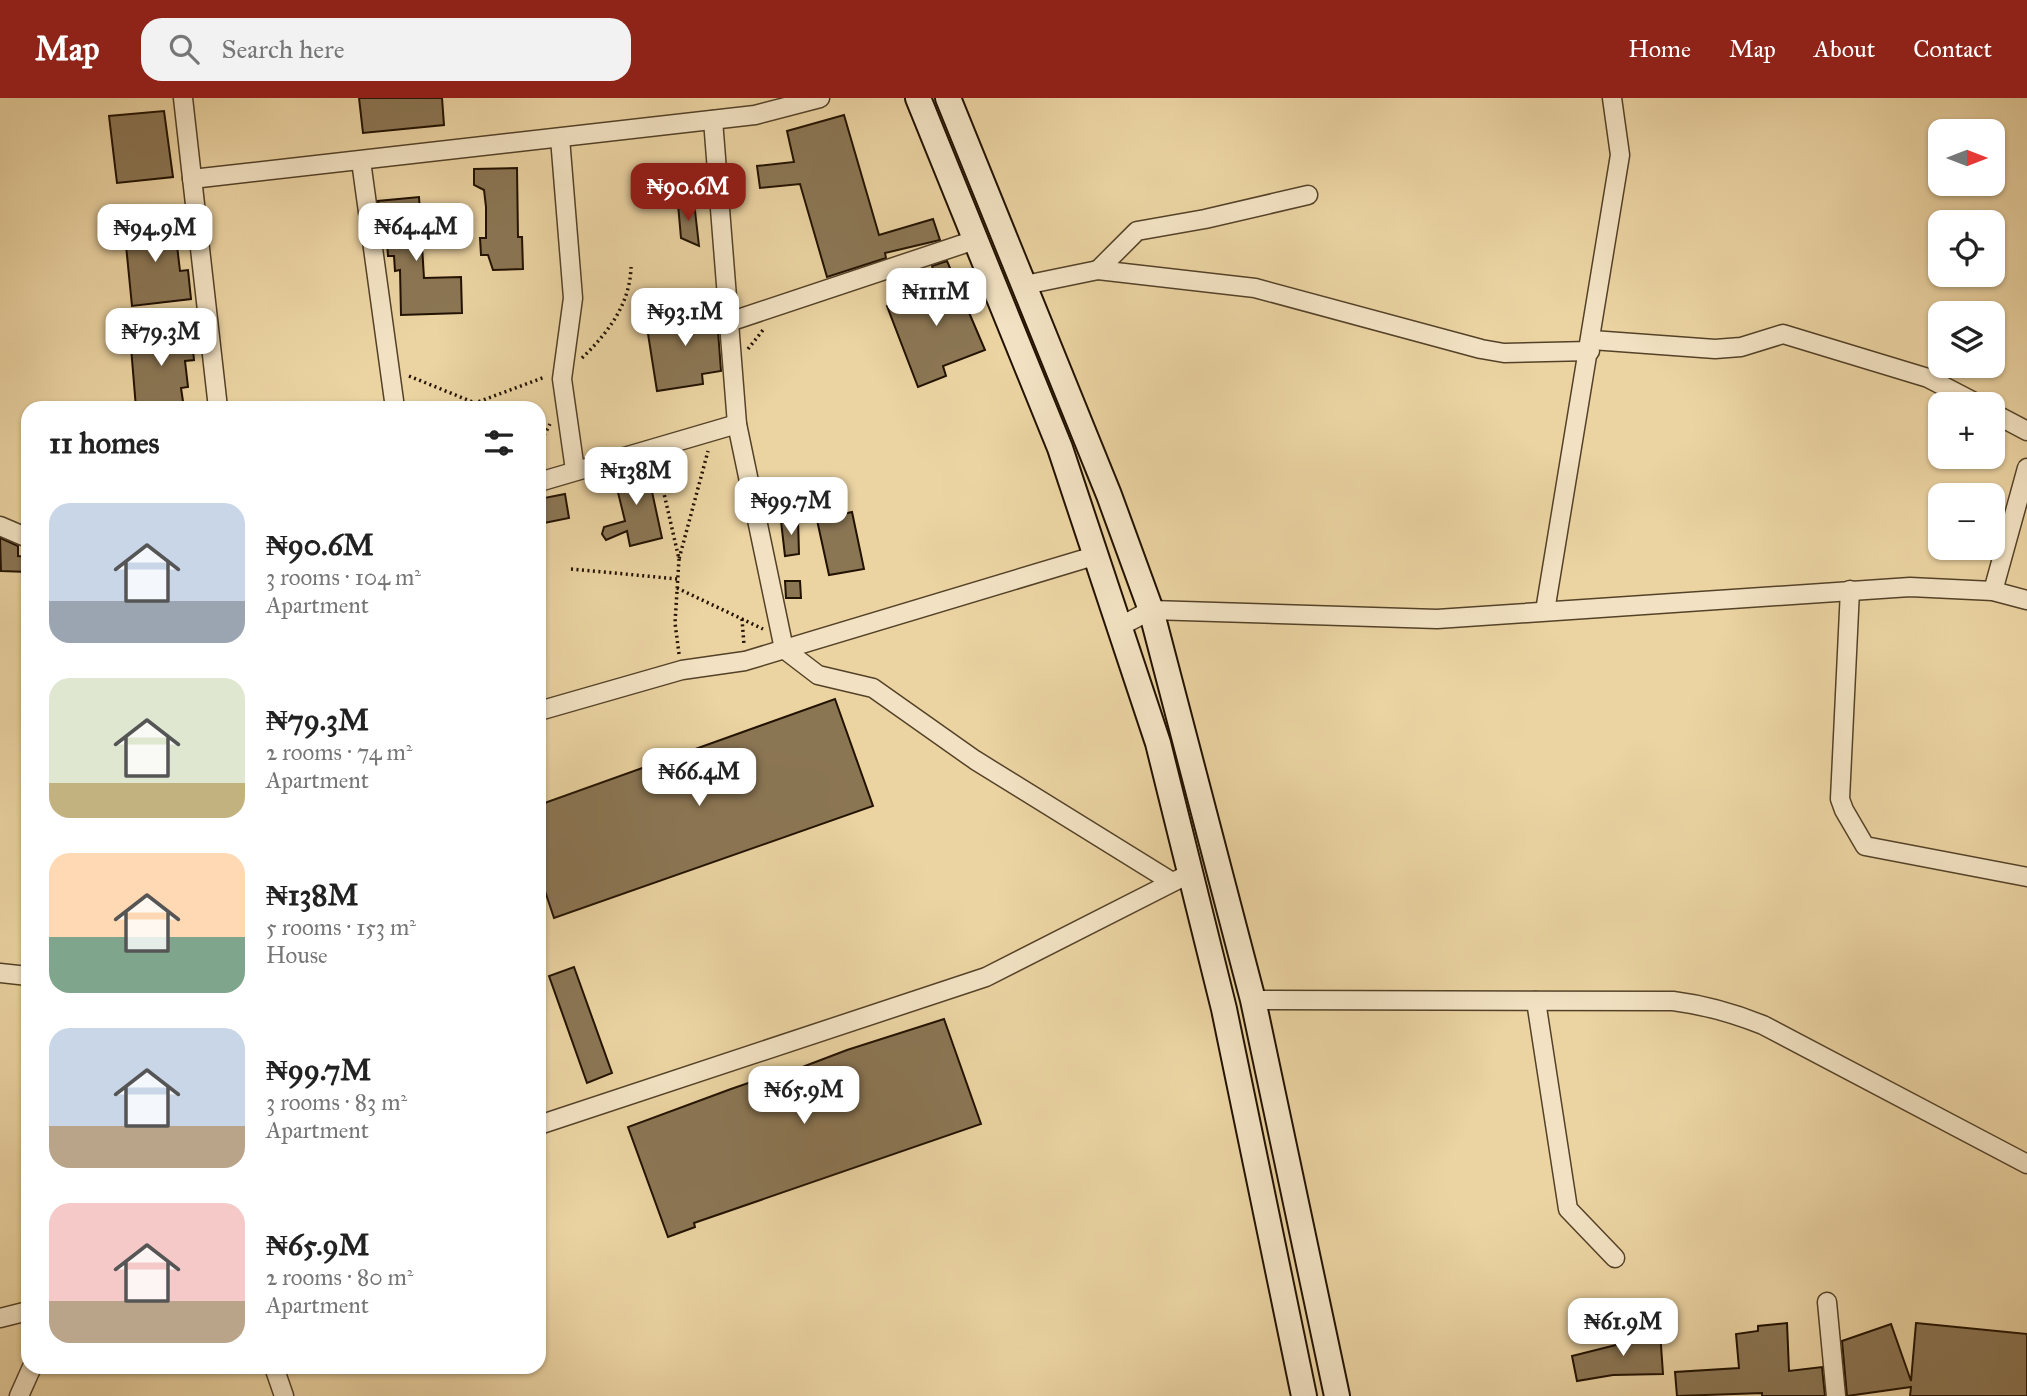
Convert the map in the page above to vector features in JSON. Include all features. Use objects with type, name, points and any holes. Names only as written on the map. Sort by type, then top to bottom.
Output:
[{"type":"main road","points":[[918,98],[978,239],[1060,448],[1117,628],[1158,743],[1181,878],[1235,1061],[1304,1396]]},
{"type":"main road","points":[[948,98],[1025,285],[1150,610],[1205,806],[1253,1000],[1337,1396]]},
{"type":"street","points":[[183,98],[217,401]]},
{"type":"street","points":[[192,179],[713,120],[781,111],[820,98]]},
{"type":"street","points":[[1545,611],[1591,346],[1620,155],[1612,98]]},
{"type":"street","points":[[713,120],[737,424],[783,643],[818,675],[873,688],[975,760],[1181,878]]},
{"type":"street","points":[[560,138],[573,298],[562,371],[575,470]]},
{"type":"street","points":[[361,161],[395,401]]},
{"type":"street","points":[[1098,270],[1137,230],[1205,219],[1308,195]]},
{"type":"street","points":[[729,322],[978,239]]},
{"type":"street","points":[[1025,285],[1098,270],[1280,293],[1504,353],[1591,346],[1715,349],[1741,347],[1783,334],[1928,378],[1955,392]]},
{"type":"street","points":[[2005,419],[2027,431]]},
{"type":"street","points":[[546,480],[737,424]]},
{"type":"street","points":[[1993,591],[2027,468]]},
{"type":"street","points":[[0,526],[21,535]]},
{"type":"street","points":[[546,709],[682,670],[745,661],[783,643],[1094,556]]},
{"type":"street","points":[[1117,628],[1150,610],[1437,619],[1910,587],[1993,591],[2027,600]]},
{"type":"street","points":[[1850,590],[1840,799],[1843,810],[1865,846],[2027,877]]},
{"type":"street","points":[[546,1123],[986,978],[1181,878]]},
{"type":"street","points":[[0,974],[21,976]]},
{"type":"street","points":[[1253,1000],[1673,1001],[1733,1013],[2027,1164]]},
{"type":"street","points":[[1536,1001],[1568,1209],[1615,1258]]},
{"type":"street","points":[[1827,1302],[1836,1396]]},
{"type":"street","points":[[0,1318],[21,1313]]},
{"type":"street","points":[[19,1396],[29,1374]]},
{"type":"street","points":[[276,1374],[284,1396]]},
{"type":"path","points":[[480,401],[562,371],[583,357],[614,322],[631,284],[631,267]]},
{"type":"path","points":[[745,358],[749,347],[783,304]]},
{"type":"path","points":[[390,368],[470,401]]},
{"type":"path","points":[[682,670],[675,623],[679,559],[713,431]]},
{"type":"path","points":[[653,448],[679,559]]},
{"type":"path","points":[[571,569],[678,579]]},
{"type":"path","points":[[677,588],[743,619],[783,643]]},
{"type":"path","points":[[743,619],[745,661]]},
{"type":"building","points":[[359,98],[442,98],[444,125],[363,133]]},
{"type":"building","points":[[164,111],[173,177],[117,183],[109,116]]},
{"type":"building","points":[[844,115],[879,235],[933,219],[940,240],[885,253],[886,258],[827,277],[800,184],[760,188],[757,166],[794,162],[787,131]]},
{"type":"building","points":[[517,168],[518,237],[522,237],[523,269],[493,270],[488,255],[481,255],[480,238],[486,238],[486,207],[484,190],[474,185],[474,169]]},
{"type":"building","points":[[419,197],[424,278],[461,277],[462,313],[401,315],[400,270],[395,271],[394,256],[388,256],[386,226],[384,218],[380,218],[378,201]]},
{"type":"building","points":[[694,202],[699,246],[681,238],[678,204]]},
{"type":"building","points":[[174,220],[180,271],[188,270],[191,299],[132,306],[124,225]]},
{"type":"building","points":[[947,261],[985,350],[943,366],[946,376],[918,387],[887,306],[940,286],[932,266]]},
{"type":"building","points":[[716,304],[721,371],[702,374],[703,384],[657,391],[646,321],[698,313],[697,307]]},
{"type":"building","points":[[191,329],[194,360],[185,361],[188,387],[181,388],[183,401],[135,401],[130,335]]},
{"type":"building","points":[[646,464],[662,538],[630,546],[627,531],[606,540],[602,534],[604,527],[625,521],[613,472]]},
{"type":"building","points":[[565,494],[569,518],[546,523],[546,498]]},
{"type":"building","points":[[852,512],[864,569],[829,575],[817,520]]},
{"type":"building","points":[[798,519],[799,554],[785,556],[781,521]]},
{"type":"building","points":[[0,538],[18,546],[18,556],[21,556],[21,572],[1,571]]},
{"type":"building","points":[[785,581],[800,581],[801,598],[786,598]]},
{"type":"building","points":[[835,699],[873,806],[554,918],[546,894],[546,802]]},
{"type":"building","points":[[574,967],[612,1073],[587,1083],[549,976]]},
{"type":"building","points":[[944,1019],[981,1124],[694,1223],[695,1227],[668,1237],[628,1127],[754,1081],[755,1085],[847,1050]]},
{"type":"building","points":[[1787,1323],[1789,1371],[1822,1367],[1825,1396],[1762,1396],[1762,1393],[1677,1396],[1675,1372],[1739,1368],[1736,1334],[1758,1331],[1758,1326]]},
{"type":"building","points":[[1916,1323],[2027,1334],[2027,1396],[1910,1396],[1911,1387],[1847,1396],[1842,1341],[1891,1324],[1911,1381]]},
{"type":"building","points":[[1660,1331],[1663,1374],[1613,1375],[1577,1381],[1572,1356],[1616,1345],[1616,1336]]}]
